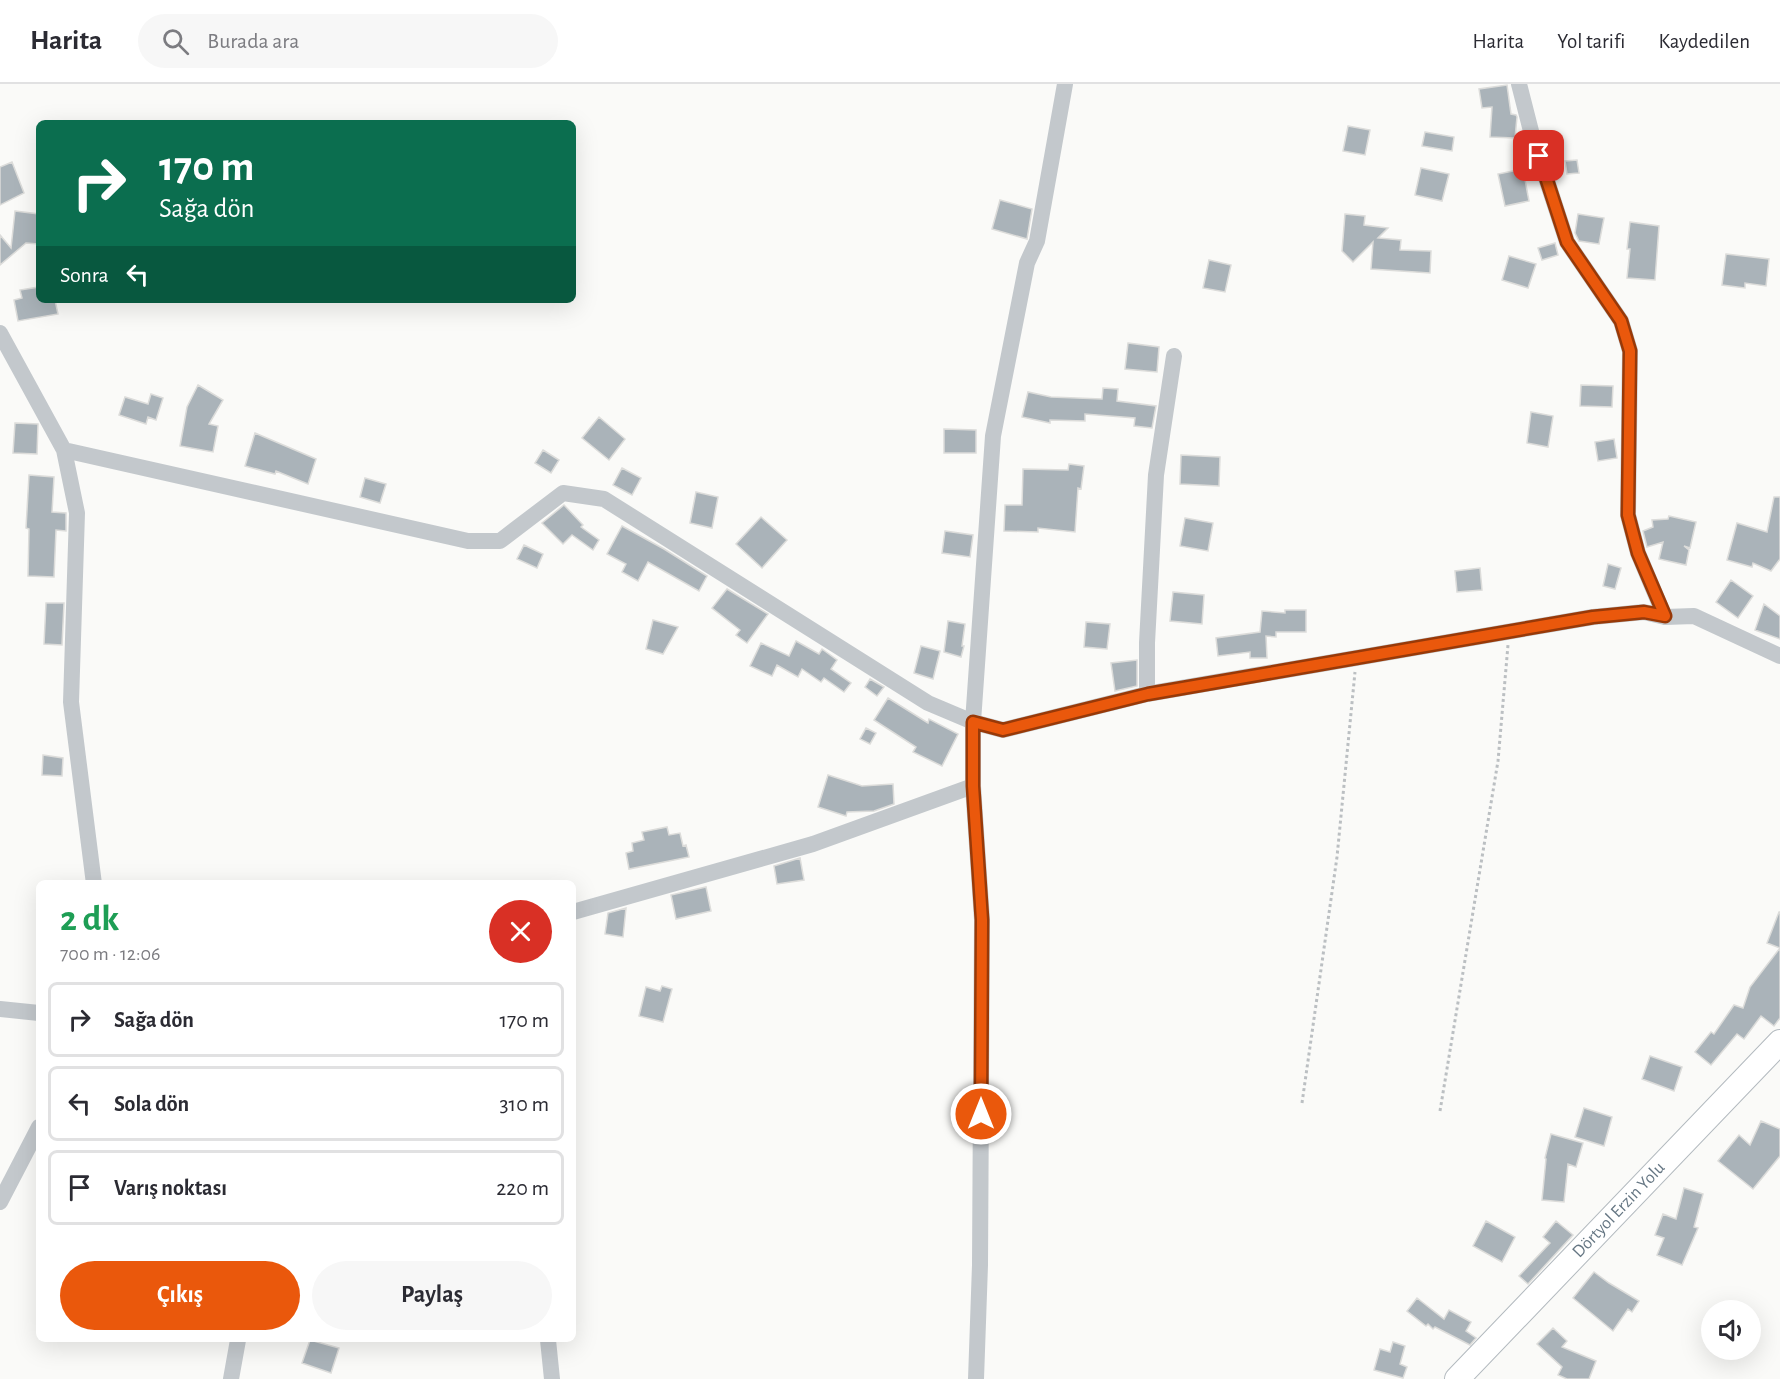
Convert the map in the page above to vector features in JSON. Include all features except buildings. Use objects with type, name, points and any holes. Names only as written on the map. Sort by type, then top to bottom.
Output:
[{"type":"main road","name":"Dörtyol Erzin Yolu","points":[[1457,1379],[1780,1042]]},
{"type":"street","points":[[976,1379],[980,1264],[982,920],[973,786],[973,722],[993,436],[1027,263],[1036,241],[1065,84]]},
{"type":"street","points":[[1519,84],[1532,135],[1567,242],[1621,321],[1630,351],[1628,515],[1638,553],[1665,616]]},
{"type":"street","points":[[0,333],[64,450],[77,513],[71,702],[93,880]]},
{"type":"street","points":[[1148,694],[1147,643],[1156,475],[1174,356]]},
{"type":"street","points":[[64,450],[468,541],[500,541],[562,493],[604,499],[928,703],[973,722],[1003,730],[1148,694],[1593,617],[1644,612],[1665,616],[1694,616],[1780,656]]},
{"type":"street","points":[[576,911],[813,844],[973,786]]},
{"type":"street","points":[[0,1009],[36,1012]]},
{"type":"street","points":[[0,1202],[36,1133]]},
{"type":"street","points":[[231,1379],[238,1342]]},
{"type":"street","points":[[549,1342],[552,1379]]},
{"type":"path","points":[[1440,1111],[1498,761],[1509,632]]},
{"type":"path","points":[[1302,1103],[1337,857],[1357,658]]},
{"type":"route","points":[[981,1114],[982,920],[973,786],[973,722],[1003,730],[1148,694],[1593,617],[1644,612],[1665,616],[1638,553],[1628,515],[1630,351],[1621,321],[1567,242],[1539,156]]}]
